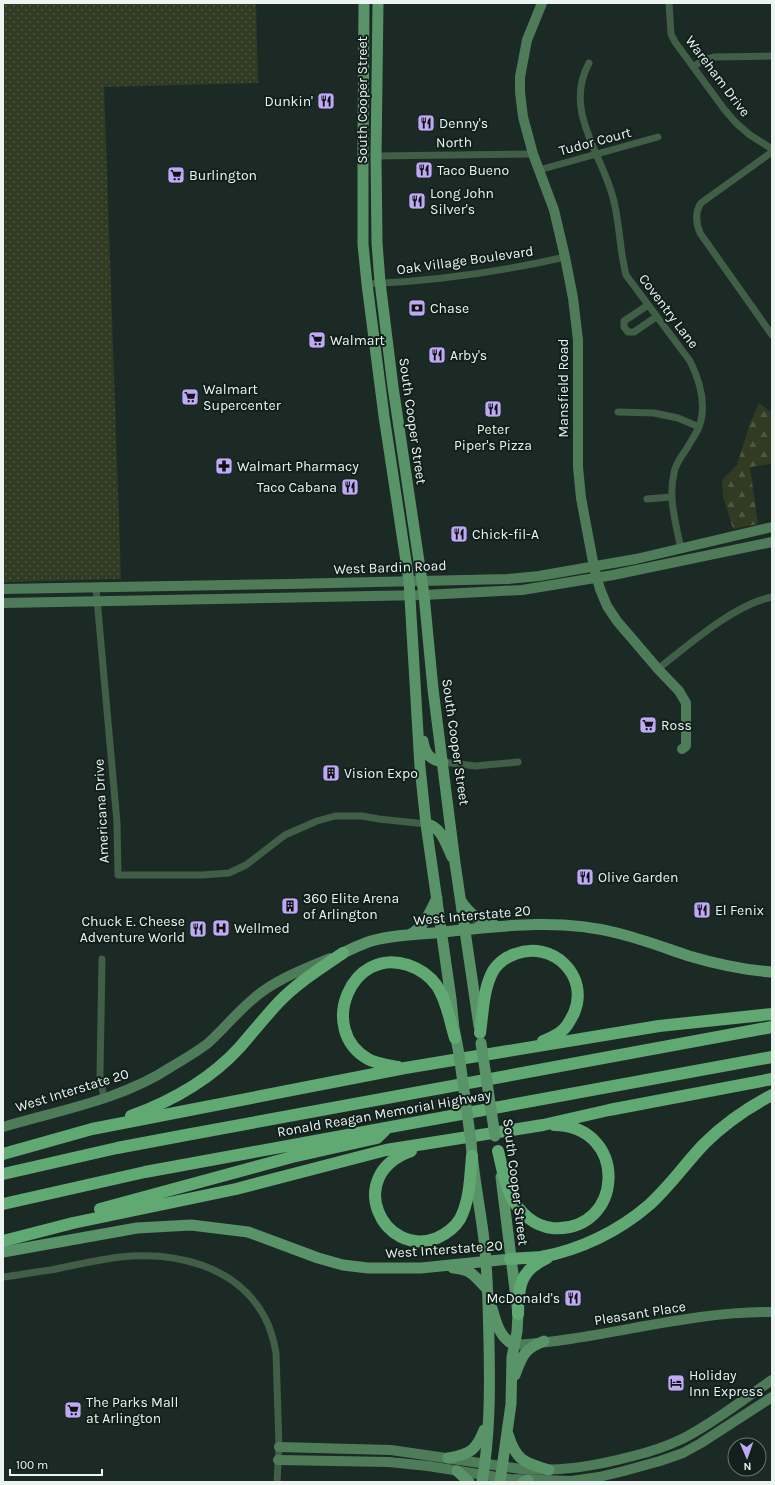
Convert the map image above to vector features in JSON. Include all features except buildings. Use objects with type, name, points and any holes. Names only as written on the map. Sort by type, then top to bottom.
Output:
[{"type":"highway","points":[[480,1038],[487,987],[493,970],[499,963],[510,955],[522,951],[533,950],[558,958],[574,978],[577,988],[578,997],[576,1008],[571,1019],[565,1028],[554,1036],[536,1044],[509,1051]]},
{"type":"highway","points":[[3,1154],[92,1129],[149,1109],[173,1098],[199,1082],[240,1048],[278,1003],[294,989],[343,953]]},
{"type":"highway","points":[[405,1068],[380,1064],[359,1053],[351,1043],[345,1031],[342,1015],[347,994],[357,978],[369,969],[386,963],[402,963],[423,972],[432,980],[441,993],[455,1038]]},
{"type":"highway","points":[[92,1129],[405,1068],[659,1026],[772,1014]]},
{"type":"highway","name":"Ronald Reagan Memorial Highway","points":[[3,1174],[101,1151],[772,1027]]},
{"type":"highway","name":"Ronald Reagan Memorial Highway","points":[[3,1204],[145,1172],[772,1056]]},
{"type":"highway","points":[[3,1241],[73,1223],[236,1189],[386,1150],[543,1125],[616,1109],[772,1080]]},
{"type":"highway","points":[[510,1259],[540,1257],[580,1246],[615,1229],[631,1219],[660,1193],[714,1134],[744,1111],[772,1095]]},
{"type":"highway","points":[[498,1151],[511,1197],[517,1208],[533,1222],[547,1227],[563,1229],[577,1225],[593,1216],[605,1197],[608,1188],[608,1163],[603,1152],[597,1143],[587,1134],[575,1128],[561,1125],[543,1125]]},
{"type":"highway","points":[[3,1237],[264,1165],[378,1138],[387,1128]]},
{"type":"highway","points":[[446,1140],[409,1151],[398,1156],[381,1172],[377,1180],[375,1201],[378,1212],[384,1222],[398,1235],[417,1241],[429,1241],[442,1236],[450,1230],[459,1220],[466,1203],[472,1156]]},
{"type":"highway","points":[[518,1314],[518,1292],[527,1272],[539,1261],[563,1251]]},
{"type":"main road","name":"South Cooper Street","points":[[364,3],[363,244],[384,416],[409,581],[420,767],[426,824],[483,1232],[488,1293],[489,1369],[485,1464],[491,1479],[502,1466],[508,1434],[511,1404],[512,1357],[517,1332],[518,1314],[510,1259],[498,1151],[455,863],[433,689],[424,595],[393,387],[380,283],[377,243],[376,155],[378,3]]},
{"type":"main road","points":[[364,42],[371,53],[371,91],[377,96]]},
{"type":"main road","points":[[363,112],[369,112],[371,115],[371,143],[376,155]]},
{"type":"main road","points":[[417,711],[424,750],[429,758],[443,762]]},
{"type":"main road","points":[[426,824],[433,825],[438,830],[455,863]]},
{"type":"main road","points":[[408,936],[424,924],[437,898]]},
{"type":"main road","points":[[460,899],[475,917],[487,924],[502,927]]},
{"type":"main road","name":"West Interstate 20","points":[[343,953],[368,942],[386,938],[502,927],[565,924],[622,934],[689,956],[735,967],[772,972]]},
{"type":"main road","name":"West Interstate 20","points":[[3,1252],[137,1228],[191,1225],[248,1232],[318,1258],[344,1265],[368,1268],[433,1267],[510,1259]]},
{"type":"main road","points":[[433,1267],[464,1269],[470,1272],[488,1293],[498,1328],[502,1335],[507,1341],[514,1344]]},
{"type":"main road","points":[[512,1381],[523,1354],[534,1345],[544,1341]]},
{"type":"main road","points":[[448,1458],[463,1456],[479,1444],[488,1420]]},
{"type":"main road","points":[[508,1434],[510,1443],[523,1461],[549,1470]]},
{"type":"main road","points":[[457,1472],[469,1482]]},
{"type":"street","name":"Mansfield Road","points":[[542,3],[527,40],[520,77],[523,117],[533,154],[554,210],[573,298],[578,340],[578,467],[581,498],[596,578],[607,606],[617,621],[679,691],[686,703],[686,746],[682,749]]},
{"type":"street","name":"Wareham Drive","points":[[669,3],[671,34],[675,42],[736,123],[750,135],[772,150]]},
{"type":"street","points":[[693,67],[703,60],[715,57],[772,56]]},
{"type":"street","name":"Coventry Lane","points":[[590,63],[584,74],[581,85],[580,99],[585,126],[614,200],[626,275],[690,361],[697,374],[702,395],[702,414],[699,427],[674,470],[671,497],[681,549]]},
{"type":"street","name":"Tudor Court","points":[[540,170],[658,137]]},
{"type":"street","points":[[772,150],[701,202],[696,213],[700,234],[772,335]]},
{"type":"street","name":"North","points":[[376,155],[533,154]]},
{"type":"street","name":"Oak Village Boulevard","points":[[367,284],[434,280],[493,272],[565,258]]},
{"type":"street","points":[[648,305],[624,321],[624,327],[628,332],[634,332],[656,317]]},
{"type":"street","points":[[618,412],[654,413],[678,418],[699,427]]},
{"type":"street","points":[[647,499],[671,497]]},
{"type":"street","name":"West Bardin Road","points":[[3,590],[508,579],[539,576],[636,559],[772,527]]},
{"type":"street","name":"West Bardin Road","points":[[3,603],[424,595],[522,590],[596,578],[772,542]]},
{"type":"street","points":[[248,585],[249,598]]},
{"type":"street","name":"Americana Drive","points":[[96,588],[117,822],[118,876],[202,875],[229,873],[246,865],[285,835],[317,820],[335,816],[362,816],[426,824]]},
{"type":"street","points":[[658,669],[726,618],[760,599],[772,597]]},
{"type":"street","points":[[443,762],[475,766],[518,762]]},
{"type":"street","name":"West Interstate 20","points":[[3,1127],[104,1098],[139,1085],[170,1068],[207,1044],[253,999],[269,987],[304,968],[343,953]]},
{"type":"street","points":[[102,959],[100,1075],[104,1098]]},
{"type":"street","points":[[3,1277],[121,1257],[144,1256],[184,1260],[222,1274],[242,1288],[259,1308],[274,1343],[278,1368],[279,1447],[277,1482]]},
{"type":"street","name":"Pleasant Place","points":[[514,1344],[604,1333],[687,1318],[772,1312]]},
{"type":"street","points":[[279,1447],[378,1450],[448,1458],[521,1469],[570,1469],[642,1454],[682,1439],[772,1380]]},
{"type":"street","points":[[278,1460],[382,1462],[428,1466],[491,1479],[571,1482],[612,1474],[683,1453],[772,1397]]},
{"type":"street","points":[[339,1461],[352,1456],[373,1455],[376,1454],[378,1450]]},
{"type":"street","points":[[382,1462],[383,1458],[390,1455],[417,1454]]},
{"type":"street","points":[[612,1474],[618,1468],[639,1462],[643,1457],[642,1454]]},
{"type":"street","points":[[570,1469],[571,1482]]},
{"type":"green space","points":[[3,3],[256,3],[258,83],[104,87],[121,579],[3,582]]},
{"type":"green space","points":[[759,403],[772,413],[772,464],[750,467],[758,524],[733,529],[723,496],[722,480],[737,465],[750,423]]},
{"type":"place","name":"Dunkin'","points":[[326,101]]},
{"type":"place","name":"Denny's","points":[[426,123]]},
{"type":"place","name":"Taco Bueno","points":[[424,170]]},
{"type":"place","name":"Burlington","points":[[176,175]]},
{"type":"place","name":"Long John Silver's","points":[[417,201]]},
{"type":"place","name":"Chase","points":[[417,308]]},
{"type":"place","name":"Walmart","points":[[317,340]]},
{"type":"place","name":"Arby's","points":[[437,355]]},
{"type":"place","name":"Walmart Supercenter","points":[[190,397]]},
{"type":"place","name":"Peter Piper's Pizza","points":[[493,409]]},
{"type":"place","name":"Walmart Pharmacy","points":[[224,466]]},
{"type":"place","name":"Taco Cabana","points":[[350,487]]},
{"type":"place","name":"Chick-fil-A","points":[[459,534]]},
{"type":"place","name":"Ross","points":[[648,725]]},
{"type":"place","name":"Vision Expo","points":[[331,773]]},
{"type":"place","name":"Olive Garden","points":[[585,877]]},
{"type":"place","name":"360 Elite Arena of Arlington","points":[[290,906]]},
{"type":"place","name":"El Fenix","points":[[702,910]]},
{"type":"place","name":"Wellmed","points":[[221,928]]},
{"type":"place","name":"Chuck E. Cheese Adventure World","points":[[198,929]]},
{"type":"place","name":"McDonald's","points":[[573,1298]]},
{"type":"place","name":"Holiday Inn Express","points":[[676,1383]]},
{"type":"place","name":"The Parks Mall at Arlington","points":[[73,1410]]}]
